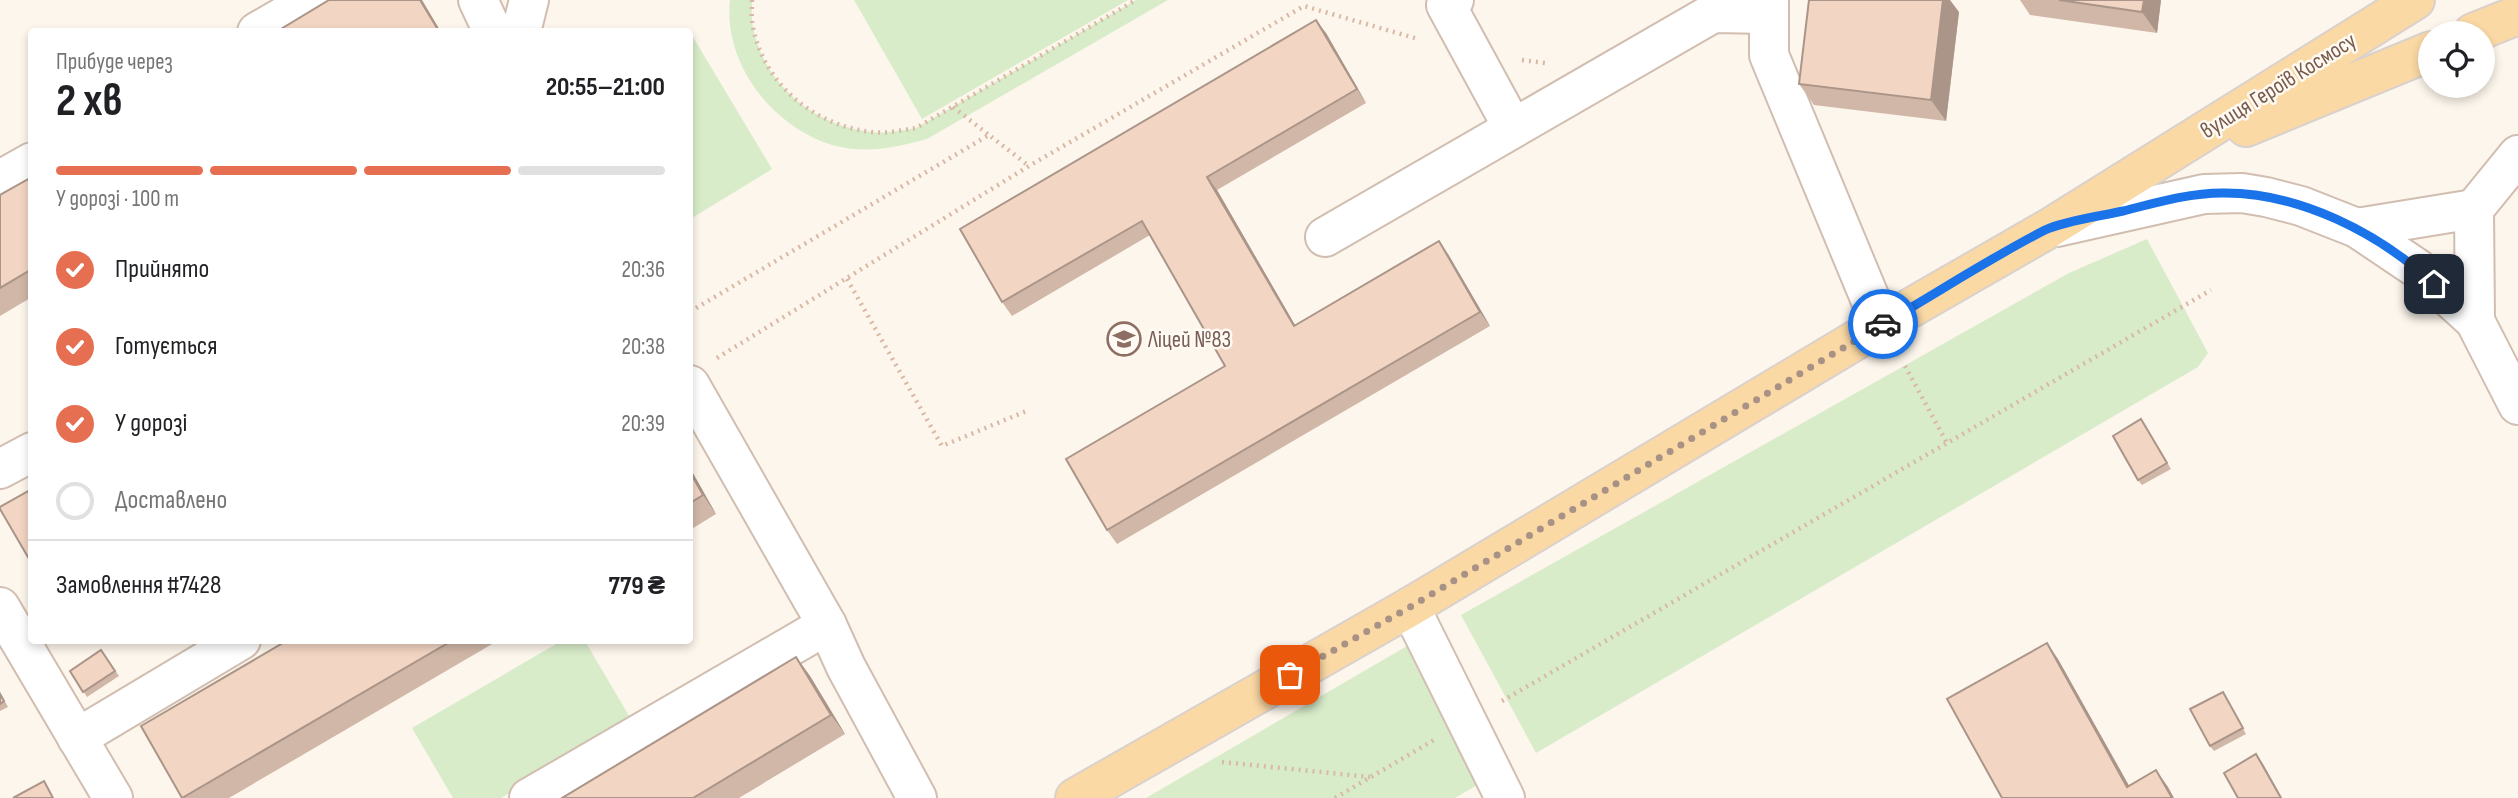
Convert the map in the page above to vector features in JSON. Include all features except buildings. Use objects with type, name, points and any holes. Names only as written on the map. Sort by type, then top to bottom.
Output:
[{"type":"main road","name":"вулиця Героїв Космосу","points":[[1075,798],[1410,607],[1881,325],[2048,229],[2415,0]]},
{"type":"main road","points":[[2495,24],[2518,15]]},
{"type":"main road","name":"вулиця Героїв Космосу","points":[[2140,171],[2418,56]]},
{"type":"lane","points":[[264,28],[312,0]]},
{"type":"lane","points":[[478,0],[492,28]]},
{"type":"lane","points":[[522,28],[529,0]]},
{"type":"lane","points":[[1454,0],[1446,5],[1513,128]]},
{"type":"lane","points":[[1325,237],[1713,13],[1769,7],[1769,55],[1881,325]]},
{"type":"lane","points":[[2475,321],[2474,209],[2518,155]]},
{"type":"lane","points":[[0,180],[28,164]]},
{"type":"lane","points":[[2048,229],[2181,197],[2223,192],[2266,197],[2301,206],[2357,228],[2418,269],[2475,321],[2518,405]]},
{"type":"lane","points":[[2357,228],[2474,209]]},
{"type":"lane","points":[[702,373],[846,667],[917,798]]},
{"type":"lane","points":[[0,470],[28,454]]},
{"type":"lane","points":[[0,607],[113,798]]},
{"type":"lane","points":[[1410,607],[1505,798]]},
{"type":"lane","points":[[529,798],[827,625]]},
{"type":"lane","points":[[77,738],[234,644]]},
{"type":"path","points":[[752,0],[753,28],[768,68],[796,101],[832,123],[874,133],[916,128],[1136,0]]},
{"type":"path","points":[[702,373],[846,279],[1029,166],[1304,6],[1473,55],[1551,63]]},
{"type":"path","points":[[953,107],[1029,166]]},
{"type":"path","points":[[696,308],[989,135]]},
{"type":"path","points":[[846,279],[942,446],[1029,410]]},
{"type":"path","points":[[1335,798],[2211,290]]},
{"type":"path","points":[[1905,366],[1947,443]]},
{"type":"path","points":[[1211,760],[1371,777]]},
{"type":"green space","points":[[730,0],[752,0],[752,24],[759,48],[780,84],[795,99],[831,121],[851,128],[883,132],[916,128],[1136,0],[1168,0],[927,139],[893,147],[859,149],[836,146],[813,138],[792,125],[757,91],[735,48],[730,24]]},
{"type":"green space","points":[[854,0],[1128,0],[922,119]]},
{"type":"green space","points":[[693,37],[772,169],[693,217]]},
{"type":"green space","points":[[2147,239],[2208,353],[2198,367],[1536,753],[1461,615],[2069,273]]},
{"type":"green space","points":[[1426,635],[1479,784],[1455,798],[1146,798]]},
{"type":"green space","points":[[556,644],[587,644],[632,721],[501,798],[453,798],[412,728]]},
{"type":"way so far","points":[[1290,675],[1410,607],[1883,324]]},
{"type":"place","name":"Ліцей №83","points":[[1124,339]]},
{"type":"route","points":[[1883,324],[2048,229],[2181,197],[2223,192],[2266,197],[2301,206],[2357,228],[2418,269],[2434,284]]}]
